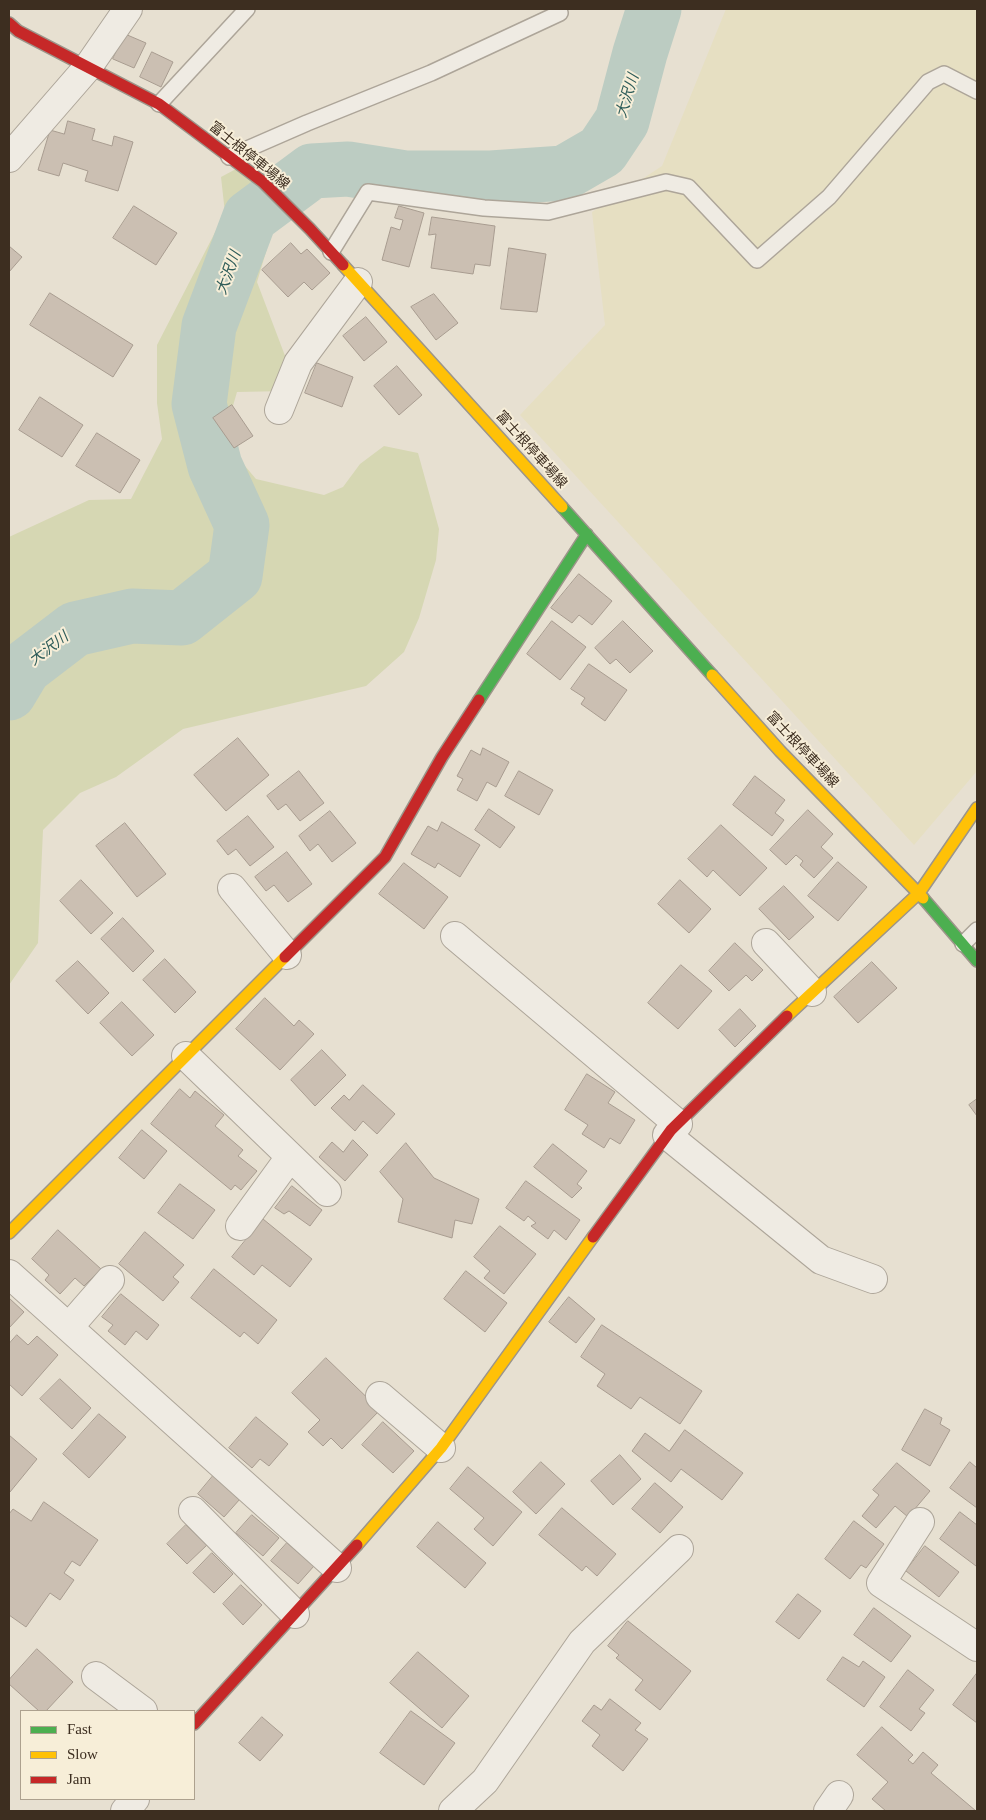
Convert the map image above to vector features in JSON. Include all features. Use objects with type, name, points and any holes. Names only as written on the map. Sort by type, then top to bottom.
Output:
[{"type":"street","points":[[9,158],[88,67],[128,9]]},
{"type":"street","name":"富士根停車場線","points":[[9,23],[18,30],[159,104],[263,182],[331,252],[587,534],[780,751],[919,893],[977,960]]},
{"type":"street","points":[[279,410],[298,363],[358,282]]},
{"type":"street","points":[[9,1233],[385,857],[442,757],[587,534]]},
{"type":"street","points":[[195,1723],[337,1568],[441,1448],[672,1129],[812,992],[919,893],[977,808]]},
{"type":"street","points":[[232,888],[287,955]]},
{"type":"street","points":[[454,936],[821,1260],[873,1279]]},
{"type":"street","points":[[766,943],[812,992]]},
{"type":"street","points":[[186,1056],[328,1192]]},
{"type":"street","points":[[240,1226],[290,1157]]},
{"type":"street","points":[[9,1274],[337,1568]]},
{"type":"street","points":[[69,1327],[110,1280]]},
{"type":"street","points":[[380,1396],[441,1448]]},
{"type":"street","points":[[192,1511],[295,1614]]},
{"type":"street","points":[[920,1522],[881,1583],[977,1647]]},
{"type":"street","points":[[453,1811],[485,1781],[582,1642],[678,1549]]},
{"type":"street","points":[[96,1676],[141,1710]]},
{"type":"street","points":[[126,1811],[134,1800]]},
{"type":"lane","points":[[159,104],[247,9]]},
{"type":"lane","points":[[229,157],[431,73],[560,13]]},
{"type":"lane","points":[[331,252],[368,192],[484,208],[548,212],[666,182],[688,187],[757,260],[829,197],[928,82],[944,74],[977,92]]},
{"type":"lane","points":[[963,944],[977,930]]},
{"type":"shaded area","points":[[726,9],[977,9],[977,771],[914,845],[520,415],[605,325],[592,212],[662,166]]},
{"type":"green space","points":[[236,169],[287,199],[269,242],[257,282],[287,361],[287,391],[237,392],[223,440],[256,479],[324,495],[343,487],[360,464],[384,446],[418,453],[439,529],[436,560],[419,618],[404,652],[366,686],[183,729],[116,777],[80,793],[43,830],[38,943],[9,985],[9,537],[89,500],[131,499],[162,439],[157,403],[157,345],[225,213],[221,177]]},
{"type":"building","points":[[125,34],[146,43],[134,68],[113,59]]},
{"type":"building","points":[[152,52],[173,62],[161,87],[140,77]]},
{"type":"building","points":[[68,121],[95,129],[92,140],[112,146],[114,136],[133,142],[118,191],[85,181],[88,171],[63,163],[59,176],[38,170],[50,130],[64,134]]},
{"type":"building","points":[[134,206],[177,233],[156,265],[113,238]]},
{"type":"building","points":[[399,206],[424,213],[409,267],[382,260],[391,227],[400,230],[403,220],[395,218]]},
{"type":"building","points":[[432,217],[495,226],[490,266],[475,264],[473,274],[431,268],[436,234],[429,235]]},
{"type":"building","points":[[291,243],[301,254],[307,249],[330,273],[312,290],[304,282],[288,297],[262,270]]},
{"type":"building","points":[[9,246],[22,257],[9,272]]},
{"type":"building","points":[[509,248],[546,254],[537,312],[501,309]]},
{"type":"building","points":[[50,293],[133,345],[113,377],[30,325]]},
{"type":"building","points":[[434,294],[458,323],[436,340],[411,307]]},
{"type":"building","points":[[366,317],[387,342],[364,361],[343,336]]},
{"type":"building","points":[[317,363],[353,377],[342,407],[305,393]]},
{"type":"building","points":[[397,366],[422,395],[399,415],[374,386]]},
{"type":"building","points":[[40,397],[83,425],[62,457],[19,430]]},
{"type":"building","points":[[232,405],[253,436],[234,448],[213,418]]},
{"type":"building","points":[[97,433],[140,460],[120,493],[76,466]]},
{"type":"building","points":[[579,574],[612,601],[592,625],[579,615],[572,623],[551,608]]},
{"type":"building","points":[[552,621],[586,647],[560,680],[527,654]]},
{"type":"building","points":[[623,621],[653,651],[630,673],[616,659],[610,664],[595,648]]},
{"type":"building","points":[[589,664],[627,690],[605,721],[581,704],[585,698],[571,689]]},
{"type":"building","points":[[238,738],[269,775],[226,811],[194,775]]},
{"type":"building","points":[[483,748],[509,762],[496,787],[487,782],[477,801],[457,790],[463,779],[457,776],[471,750],[480,755]]},
{"type":"building","points":[[299,771],[324,803],[300,821],[286,804],[278,810],[267,796]]},
{"type":"building","points":[[519,771],[553,790],[539,815],[505,796]]},
{"type":"building","points":[[755,776],[785,800],[775,813],[784,820],[772,836],[733,805]]},
{"type":"building","points":[[489,809],[515,827],[500,848],[475,830]]},
{"type":"building","points":[[808,810],[833,834],[821,847],[833,858],[814,878],[800,865],[803,861],[796,855],[786,865],[770,850]]},
{"type":"building","points":[[330,811],[356,843],[332,862],[318,844],[310,851],[299,836]]},
{"type":"building","points":[[248,816],[274,847],[250,866],[236,849],[228,855],[217,841]]},
{"type":"building","points":[[442,822],[480,845],[460,877],[438,863],[435,868],[411,854],[428,826],[437,831]]},
{"type":"building","points":[[125,823],[166,874],[137,897],[96,846]]},
{"type":"building","points":[[721,825],[767,868],[740,896],[713,870],[707,877],[688,859]]},
{"type":"building","points":[[287,852],[312,884],[288,902],[274,885],[266,891],[255,877]]},
{"type":"building","points":[[838,862],[867,887],[838,921],[808,896]]},
{"type":"building","points":[[404,863],[448,897],[424,929],[379,894]]},
{"type":"building","points":[[81,880],[113,913],[91,934],[60,901]]},
{"type":"building","points":[[680,880],[711,909],[689,933],[658,904]]},
{"type":"building","points":[[784,886],[814,917],[789,940],[759,909]]},
{"type":"building","points":[[123,918],[154,951],[133,972],[101,939]]},
{"type":"building","points":[[735,943],[763,970],[752,981],[746,975],[729,991],[709,971]]},
{"type":"building","points":[[165,959],[196,992],[175,1013],[143,980]]},
{"type":"building","points":[[78,961],[109,993],[88,1014],[56,981]]},
{"type":"building","points":[[872,962],[897,988],[858,1023],[834,997]]},
{"type":"building","points":[[681,965],[712,991],[678,1029],[648,1003]]},
{"type":"building","points":[[265,998],[294,1026],[299,1020],[314,1034],[280,1070],[236,1029]]},
{"type":"building","points":[[122,1002],[154,1035],[132,1056],[100,1023]]},
{"type":"building","points":[[740,1009],[756,1026],[735,1047],[719,1030]]},
{"type":"building","points":[[322,1050],[346,1075],[315,1106],[291,1080]]},
{"type":"building","points":[[587,1074],[615,1092],[608,1103],[635,1120],[620,1144],[610,1138],[604,1148],[582,1134],[588,1125],[565,1110]]},
{"type":"building","points":[[363,1085],[395,1114],[377,1134],[363,1121],[355,1131],[331,1108],[344,1095],[349,1100]]},
{"type":"building","points":[[180,1089],[190,1098],[195,1091],[224,1115],[215,1126],[243,1150],[238,1156],[257,1171],[241,1190],[235,1185],[231,1190],[151,1124]]},
{"type":"building","points":[[977,1099],[977,1116],[969,1105]]},
{"type":"building","points":[[142,1130],[167,1151],[144,1179],[119,1158]]},
{"type":"building","points":[[353,1140],[368,1155],[345,1181],[319,1157],[332,1142],[343,1152]]},
{"type":"building","points":[[406,1143],[434,1178],[479,1199],[472,1224],[455,1220],[452,1238],[398,1222],[403,1199],[380,1172]]},
{"type":"building","points":[[553,1144],[587,1171],[577,1184],[582,1188],[572,1198],[534,1167]]},
{"type":"building","points":[[526,1181],[580,1220],[566,1240],[554,1230],[548,1239],[531,1226],[536,1223],[528,1216],[524,1221],[506,1208]]},
{"type":"building","points":[[180,1184],[215,1210],[193,1239],[158,1213]]},
{"type":"building","points":[[292,1186],[322,1210],[310,1226],[289,1211],[284,1214],[275,1208]]},
{"type":"building","points":[[263,1219],[312,1259],[290,1287],[262,1265],[254,1275],[232,1257]]},
{"type":"building","points":[[500,1226],[536,1254],[504,1294],[484,1278],[490,1271],[474,1257]]},
{"type":"building","points":[[58,1230],[101,1269],[84,1286],[75,1278],[60,1294],[45,1280],[49,1275],[32,1259]]},
{"type":"building","points":[[145,1232],[184,1265],[173,1277],[179,1282],[163,1301],[119,1264]]},
{"type":"building","points":[[214,1269],[277,1320],[258,1344],[244,1332],[240,1337],[191,1298]]},
{"type":"building","points":[[466,1271],[507,1303],[485,1332],[444,1299]]},
{"type":"building","points":[[121,1294],[159,1325],[147,1340],[136,1331],[125,1345],[108,1331],[113,1325],[102,1317]]},
{"type":"building","points":[[569,1297],[595,1319],[576,1343],[549,1322]]},
{"type":"building","points":[[9,1298],[24,1312],[9,1328]]},
{"type":"building","points":[[602,1325],[702,1391],[680,1424],[640,1397],[631,1409],[597,1386],[605,1374],[581,1357]]},
{"type":"building","points":[[17,1335],[28,1345],[37,1336],[58,1355],[22,1396],[9,1384],[9,1344]]},
{"type":"building","points":[[326,1358],[380,1410],[342,1449],[331,1438],[323,1446],[308,1432],[320,1420],[292,1393]]},
{"type":"building","points":[[60,1379],[91,1408],[72,1429],[40,1399]]},
{"type":"building","points":[[925,1409],[942,1418],[940,1424],[950,1430],[930,1466],[902,1450]]},
{"type":"building","points":[[99,1414],[126,1437],[89,1478],[63,1454]]},
{"type":"building","points":[[256,1417],[288,1444],[269,1466],[260,1459],[252,1468],[229,1448]]},
{"type":"building","points":[[383,1422],[414,1451],[393,1473],[362,1445]]},
{"type":"building","points":[[685,1430],[743,1473],[722,1500],[681,1469],[671,1482],[632,1451],[645,1433],[669,1451]]},
{"type":"building","points":[[9,1435],[37,1459],[10,1492],[9,1491]]},
{"type":"building","points":[[620,1455],[641,1479],[613,1505],[591,1481]]},
{"type":"building","points":[[541,1462],[565,1484],[536,1514],[513,1492]]},
{"type":"building","points":[[970,1462],[977,1468],[977,1508],[950,1488]]},
{"type":"building","points":[[897,1463],[930,1491],[908,1517],[895,1506],[876,1528],[862,1516],[879,1495],[873,1490]]},
{"type":"building","points":[[468,1467],[522,1512],[493,1546],[474,1529],[484,1518],[450,1489]]},
{"type":"building","points":[[213,1476],[240,1499],[224,1517],[198,1494]]},
{"type":"building","points":[[655,1483],[683,1507],[660,1533],[632,1509]]},
{"type":"building","points":[[44,1502],[98,1540],[80,1566],[72,1561],[64,1573],[74,1580],[60,1600],[50,1593],[26,1627],[9,1615],[9,1514],[13,1509],[31,1521]]},
{"type":"building","points":[[562,1508],[616,1554],[597,1576],[586,1566],[582,1571],[539,1535]]},
{"type":"building","points":[[960,1512],[977,1525],[976,1566],[940,1539]]},
{"type":"building","points":[[252,1515],[279,1538],[263,1556],[236,1533]]},
{"type":"building","points":[[854,1521],[884,1544],[866,1568],[861,1565],[850,1579],[825,1559]]},
{"type":"building","points":[[438,1522],[486,1563],[465,1588],[417,1547]]},
{"type":"building","points":[[186,1525],[207,1545],[187,1564],[167,1544]]},
{"type":"building","points":[[287,1543],[314,1566],[298,1584],[271,1561]]},
{"type":"building","points":[[925,1546],[959,1572],[939,1597],[906,1571]]},
{"type":"building","points":[[212,1553],[233,1574],[214,1593],[193,1573]]},
{"type":"building","points":[[241,1585],[262,1605],[243,1625],[223,1604]]},
{"type":"building","points":[[798,1594],[821,1611],[799,1639],[776,1622]]},
{"type":"building","points":[[874,1608],[911,1636],[891,1662],[854,1635]]},
{"type":"building","points":[[628,1621],[691,1671],[660,1710],[635,1690],[643,1680],[616,1658],[619,1655],[608,1646]]},
{"type":"building","points":[[37,1649],[73,1682],[47,1710],[38,1710],[9,1684],[9,1680]]},
{"type":"building","points":[[418,1652],[469,1696],[442,1728],[390,1683]]},
{"type":"building","points":[[843,1657],[859,1667],[863,1661],[885,1677],[864,1707],[827,1680]]},
{"type":"building","points":[[908,1670],[934,1690],[919,1709],[925,1713],[911,1731],[880,1707]]},
{"type":"building","points":[[977,1673],[977,1723],[953,1705]]},
{"type":"building","points":[[610,1699],[641,1723],[635,1730],[648,1739],[623,1771],[592,1746],[600,1735],[582,1721],[594,1705],[601,1710]]},
{"type":"building","points":[[411,1711],[455,1743],[424,1785],[380,1753]]},
{"type":"building","points":[[262,1717],[283,1735],[260,1761],[239,1743]]},
{"type":"building","points":[[882,1727],[913,1755],[908,1760],[913,1764],[923,1752],[938,1765],[931,1773],[976,1811],[886,1811],[872,1799],[888,1782],[857,1755]]},
{"type":"waterway","name":"大沢川","points":[[9,693],[24,668],[75,629],[132,616],[182,618],[235,576],[242,525],[215,466],[199,404],[209,326],[250,217],[312,171],[348,169],[405,178],[491,178],[564,173],[602,151],[622,121],[654,9]]},
{"type":"traffic: fast","points":[[562,507],[712,675]]},
{"type":"traffic: fast","points":[[479,700],[587,534]]},
{"type":"traffic: fast","points":[[923,898],[977,961]]},
{"type":"traffic: slow","points":[[343,265],[562,507]]},
{"type":"traffic: slow","points":[[712,675],[780,751],[923,898]]},
{"type":"traffic: slow","points":[[787,1016],[919,893],[977,808]]},
{"type":"traffic: slow","points":[[9,1233],[285,957]]},
{"type":"traffic: slow","points":[[357,1545],[441,1448],[593,1237]]},
{"type":"traffic: jam","points":[[9,23],[18,31],[159,104],[263,182],[343,265]]},
{"type":"traffic: jam","points":[[285,957],[385,857],[442,757],[479,700]]},
{"type":"traffic: jam","points":[[593,1237],[671,1130],[787,1016]]},
{"type":"traffic: jam","points":[[195,1723],[357,1545]]}]
